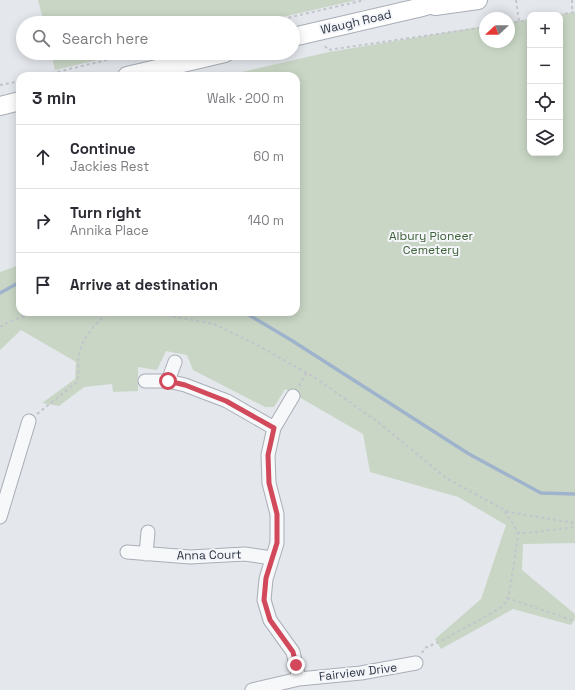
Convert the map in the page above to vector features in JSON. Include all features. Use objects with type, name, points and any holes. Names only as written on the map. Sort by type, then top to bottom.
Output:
[{"type":"main road","name":"Waugh Road","points":[[300,35],[447,0]]},
{"type":"main road","name":"Waugh Road","points":[[418,8],[478,0]]},
{"type":"main road","points":[[144,72],[195,60]]},
{"type":"main road","points":[[0,106],[16,102]]},
{"type":"street","points":[[168,381],[175,362]]},
{"type":"street","points":[[146,381],[168,381],[185,385],[226,401],[274,428]]},
{"type":"street","points":[[293,396],[274,428],[268,455],[269,483],[277,514],[277,543],[266,578],[264,600],[270,620],[293,652],[299,679]]},
{"type":"street","points":[[0,517],[29,421]]},
{"type":"street","points":[[146,554],[148,532]]},
{"type":"street","name":"Anna Court","points":[[127,552],[190,557],[245,554],[272,558]]},
{"type":"street","name":"Fairview Drive","points":[[252,690],[299,679],[361,673],[416,663]]},
{"type":"path","points":[[295,16],[365,0]]},
{"type":"path","points":[[516,0],[520,21]]},
{"type":"path","points":[[563,14],[574,13],[572,0]]},
{"type":"path","points":[[515,22],[527,20]]},
{"type":"path","points":[[328,50],[479,28]]},
{"type":"path","points":[[57,72],[107,60]]},
{"type":"path","points":[[0,85],[16,82]]},
{"type":"path","points":[[0,327],[8,322],[26,316]]},
{"type":"path","points":[[29,421],[77,382],[79,376],[79,352],[95,324],[105,316]]},
{"type":"path","points":[[171,316],[214,324],[257,344],[314,377],[378,422],[446,478],[508,512],[575,523]]},
{"type":"path","points":[[416,663],[425,648],[443,640],[499,609],[506,602],[510,590],[517,530],[503,508]]},
{"type":"path","points":[[517,533],[575,528]]},
{"type":"path","points":[[507,598],[575,621]]},
{"type":"green space","points":[[38,0],[357,0],[287,16],[42,16]]},
{"type":"green space","name":"Albury Pioneer Cemetery","points":[[575,12],[575,543],[523,544],[522,570],[575,614],[575,619],[571,625],[513,609],[441,649],[435,639],[481,599],[506,525],[458,497],[370,472],[363,434],[285,389],[274,407],[265,407],[193,370],[187,355],[166,351],[157,370],[138,367],[138,391],[113,392],[112,384],[84,387],[59,406],[42,403],[75,379],[76,362],[21,330],[0,350],[0,272],[16,266],[16,316],[300,316],[300,72],[242,72],[300,60],[300,59],[329,52],[479,27],[479,48],[515,48],[515,21],[527,19],[527,156],[563,156],[563,14]]},
{"type":"green space","points":[[53,60],[97,60],[55,70]]},
{"type":"waterway","points":[[0,293],[16,284]]},
{"type":"waterway","points":[[251,316],[291,340],[469,454],[541,493],[575,494]]},
{"type":"route","points":[[168,381],[185,385],[226,401],[274,428],[268,455],[269,483],[277,514],[277,543],[266,578],[264,600],[270,620],[293,652],[296,665]]}]
